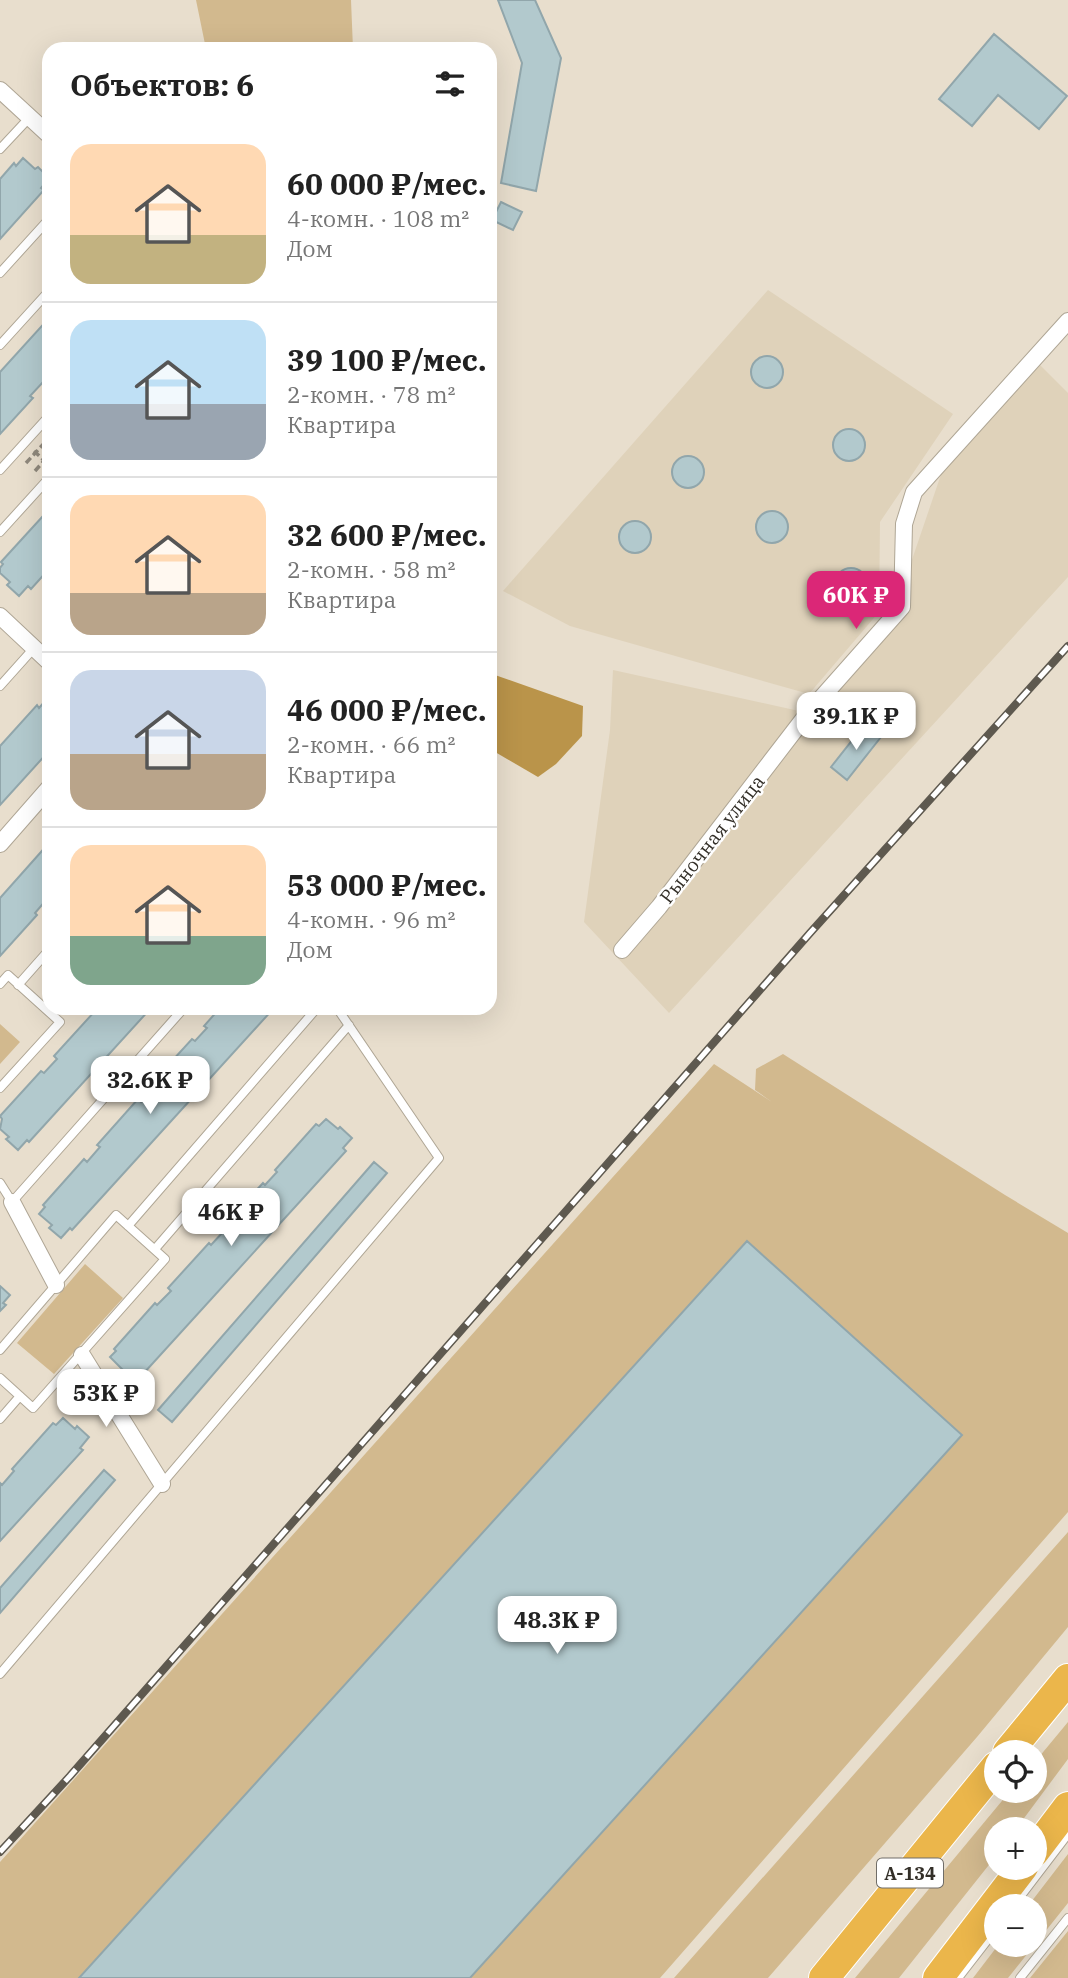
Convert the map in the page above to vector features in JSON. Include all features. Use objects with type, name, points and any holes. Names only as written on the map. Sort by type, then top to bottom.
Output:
[{"type":"highway","points":[[1019,1740],[1068,1679]]},
{"type":"highway","name":"А-134","points":[[824,1978],[984,1783]]},
{"type":"highway","points":[[1047,1835],[1068,1807]]},
{"type":"highway","points":[[938,1978],[1013,1880]]},
{"type":"street","points":[[0,90],[42,128]]},
{"type":"street","name":"Рыночная улица","points":[[622,950],[684,875],[808,713],[902,607],[904,524],[914,492],[1068,321]]},
{"type":"street","points":[[0,617],[42,655]]},
{"type":"street","points":[[0,844],[42,796]]},
{"type":"street","points":[[12,1202],[57,1285]]},
{"type":"street","points":[[82,1355],[162,1484]]},
{"type":"lane","points":[[0,149],[30,117]]},
{"type":"lane","points":[[0,273],[42,227]]},
{"type":"lane","points":[[0,345],[42,299]]},
{"type":"lane","points":[[0,470],[42,424]]},
{"type":"lane","points":[[0,532],[42,486]]},
{"type":"lane","points":[[0,686],[34,648]]},
{"type":"lane","points":[[18,985],[42,958]]},
{"type":"lane","points":[[0,984],[8,975],[42,1003]]},
{"type":"lane","points":[[0,1088],[60,1022],[55,1015]]},
{"type":"lane","points":[[0,1183],[12,1202],[178,1015]]},
{"type":"lane","points":[[128,1226],[311,1015]]},
{"type":"lane","points":[[0,1674],[439,1158],[342,1015]]},
{"type":"lane","points":[[155,1249],[349,1026]]},
{"type":"lane","points":[[0,1350],[116,1215],[165,1259],[33,1408],[0,1378]]},
{"type":"lane","points":[[0,1419],[20,1396]]},
{"type":"lane","points":[[1022,1894],[1068,1834]]},
{"type":"lane","points":[[1020,1978],[1068,1918]]},
{"type":"lane","points":[[958,1978],[984,1944]]},
{"type":"path","points":[[25,443],[42,459]]},
{"type":"path","points":[[26,463],[42,446]]},
{"type":"path","points":[[35,471],[42,463]]},
{"type":"shaded area","points":[[196,0],[351,0],[353,42],[205,42]]},
{"type":"shaded area","points":[[768,290],[953,414],[880,522],[879,612],[809,694],[570,626],[503,591]]},
{"type":"shaded area","points":[[1034,359],[1068,393],[1068,577],[669,1013],[584,922],[610,730],[613,670],[808,713],[902,589],[948,454]]},
{"type":"shaded area","points":[[497,676],[583,706],[582,736],[556,764],[538,777],[497,753]]},
{"type":"shaded area","points":[[0,1024],[20,1042],[0,1064]]},
{"type":"shaded area","points":[[783,1054],[1068,1233],[1068,1512],[660,1978],[0,1978],[0,1862],[714,1064],[772,1102],[755,1090],[756,1069]]},
{"type":"shaded area","points":[[85,1264],[123,1298],[54,1374],[17,1343]]},
{"type":"shaded area","points":[[1068,1532],[1068,1627],[977,1737],[768,1978],[674,1978]]},
{"type":"shaded area","points":[[1068,1722],[1068,1759],[1047,1787],[1047,1747]]},
{"type":"shaded area","points":[[1000,1803],[1035,1803],[1025,1817],[989,1817]]},
{"type":"shaded area","points":[[984,1823],[984,1871],[899,1978],[855,1978]]},
{"type":"shaded area","points":[[1068,1854],[1068,1903],[1047,1929],[1047,1894],[1037,1894]]},
{"type":"shaded area","points":[[1068,1931],[1068,1978],[1030,1978]]},
{"type":"shaded area","points":[[989,1957],[1025,1957],[1008,1978],[973,1978]]},
{"type":"building","points":[[498,0],[535,0],[561,58],[536,191],[501,183],[522,63]]},
{"type":"building","points":[[994,34],[1067,96],[1039,129],[998,95],[972,126],[939,99]]},
{"type":"building","points":[[23,158],[35,169],[38,167],[42,171],[42,192],[0,239],[0,179],[14,163],[16,166]]},
{"type":"building","points":[[501,202],[522,212],[513,230],[497,222],[497,210]]},
{"type":"building","points":[[42,326],[42,383],[30,396],[33,398],[0,434],[0,372]]},
{"type":"building","points":[[767,356],[779,360],[783,372],[779,384],[767,388],[755,384],[751,372],[755,360]]},
{"type":"building","points":[[849,429],[861,433],[865,445],[861,457],[849,461],[837,457],[833,445],[837,433]]},
{"type":"building","points":[[688,456],[700,460],[704,472],[700,484],[688,488],[676,484],[672,472],[676,460]]},
{"type":"building","points":[[772,511],[784,515],[788,527],[784,539],[772,543],[760,539],[756,527],[760,515]]},
{"type":"building","points":[[42,517],[42,577],[31,589],[28,586],[19,596],[7,585],[10,582],[0,573],[3,564],[1,562]]},
{"type":"building","points":[[635,521],[647,525],[651,537],[647,549],[635,553],[623,549],[619,537],[623,525]]},
{"type":"building","points":[[851,568],[863,572],[867,584],[863,596],[851,600],[839,596],[835,584],[839,572]]},
{"type":"building","points":[[37,705],[39,708],[42,705],[42,759],[0,805],[0,746]]},
{"type":"building","points":[[865,724],[881,737],[847,780],[831,767]]},
{"type":"building","points":[[42,851],[42,905],[35,913],[37,915],[0,956],[0,898]]},
{"type":"building","points":[[91,1015],[145,1015],[29,1142],[27,1140],[18,1150],[0,1129],[0,1116],[41,1071],[44,1073],[57,1059],[54,1056]]},
{"type":"building","points":[[214,1015],[268,1015],[72,1230],[70,1228],[61,1238],[49,1228],[52,1225],[39,1214],[45,1207],[43,1205],[84,1159],[87,1162],[100,1147],[97,1145],[138,1099],[141,1102],[153,1088],[150,1085],[192,1039],[195,1041],[207,1028],[204,1026]]},
{"type":"building","points":[[326,1119],[352,1138],[343,1148],[346,1151],[143,1374],[141,1372],[132,1382],[110,1357],[116,1351],[114,1349],[155,1303],[157,1305],[171,1291],[168,1288],[209,1243],[211,1245],[224,1231],[221,1229],[263,1183],[265,1185],[277,1172],[275,1170],[316,1124],[319,1126]]},
{"type":"building","points":[[374,1162],[387,1173],[172,1422],[158,1410]]},
{"type":"building","points":[[747,1241],[962,1435],[470,1978],[79,1978]]},
{"type":"building","points":[[0,1286],[10,1295],[0,1311]]},
{"type":"building","points":[[63,1418],[89,1437],[80,1448],[83,1450],[0,1541],[0,1483],[2,1485],[14,1471],[12,1469],[53,1423],[56,1425]]},
{"type":"building","points":[[104,1470],[115,1480],[0,1613],[0,1588]]},
{"type":"railway","points":[[0,1852],[70,1776],[810,933],[1068,646]]}]
